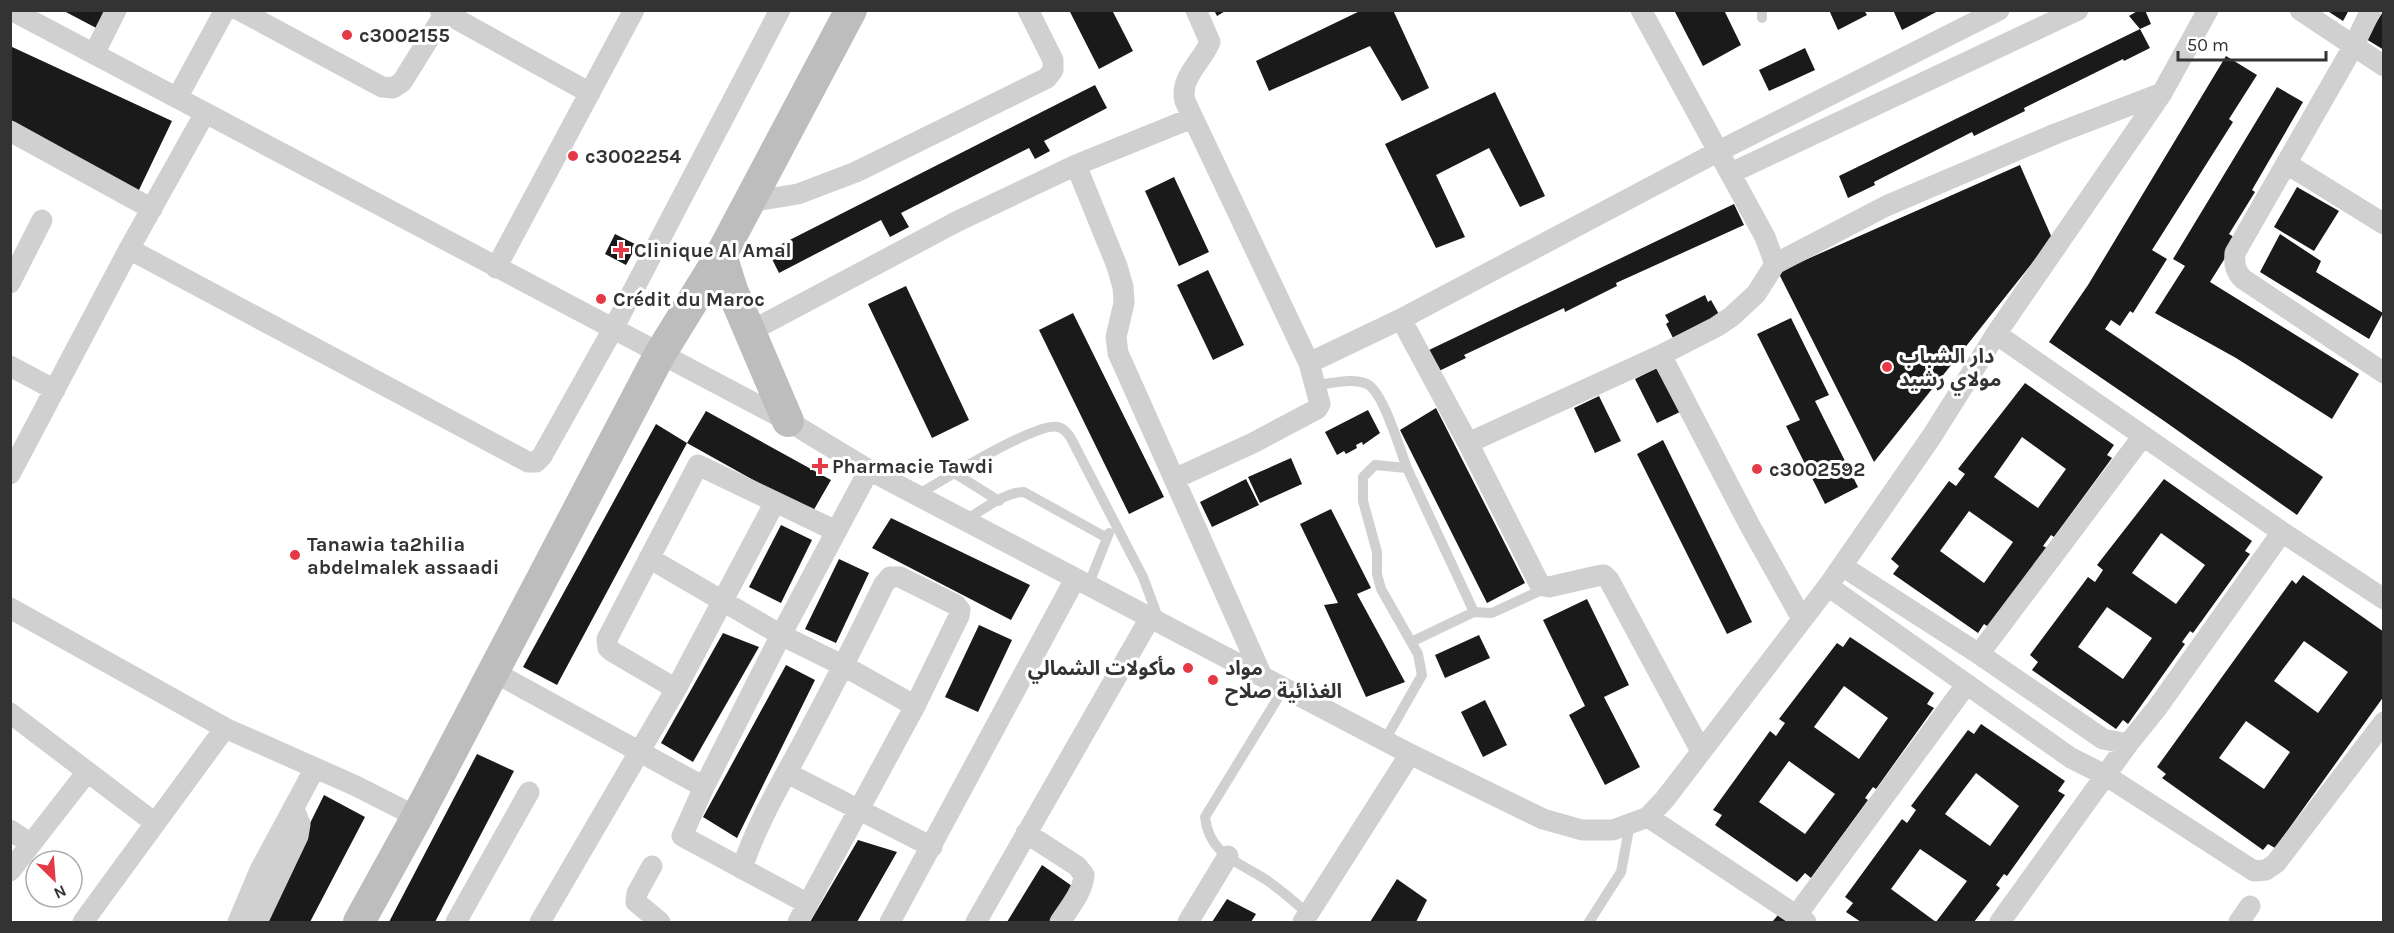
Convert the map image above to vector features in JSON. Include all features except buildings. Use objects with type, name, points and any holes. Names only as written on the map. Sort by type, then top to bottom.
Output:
[{"type":"street","points":[[11,10],[788,421],[868,470],[1155,621],[1410,754],[1543,819],[1582,830],[1613,830],[1639,820],[1665,800],[1828,586],[1932,436],[1996,334],[2162,93],[2208,10]]},
{"type":"street","points":[[94,54],[116,10]]},
{"type":"street","points":[[177,98],[225,10]]},
{"type":"street","points":[[239,10],[382,87],[393,88],[402,82],[443,12],[590,93]]},
{"type":"street","points":[[496,268],[634,10]]},
{"type":"street","points":[[129,249],[528,462],[536,462],[542,456],[613,329],[780,10]]},
{"type":"street","points":[[359,922],[417,817],[660,354],[722,255],[851,10]]},
{"type":"street","points":[[749,202],[798,194],[856,172],[1047,78],[1053,70],[1053,60],[1028,10]]},
{"type":"street","points":[[1174,479],[1253,443],[1317,409],[1320,399],[1309,363],[1192,118],[1182,91],[1184,84],[1207,51],[1210,42],[1196,10]]},
{"type":"street","points":[[1641,10],[1765,237],[1775,264]]},
{"type":"street","points":[[1309,363],[1401,318],[1719,151],[1999,10]]},
{"type":"street","points":[[1731,173],[2078,10]]},
{"type":"street","points":[[2300,10],[2384,66]]},
{"type":"street","points":[[2371,10],[2354,47],[2235,253],[2234,264],[2236,272],[2243,279],[2384,373]]},
{"type":"street","points":[[1468,443],[1701,336],[1731,317],[1756,294],[1775,264],[1886,206],[2055,134],[2162,93]]},
{"type":"street","points":[[10,474],[129,249],[205,113]]},
{"type":"street","points":[[751,331],[956,222],[1076,165],[1192,118]]},
{"type":"street","points":[[10,131],[152,209]]},
{"type":"street","points":[[2287,164],[2384,224]]},
{"type":"street","points":[[1076,165],[1117,266],[1123,287],[1124,303],[1116,337],[1118,353],[1262,676]]},
{"type":"street","points":[[10,283],[42,220]]},
{"type":"street","points":[[722,255],[732,290],[788,421]]},
{"type":"street","points":[[1401,318],[1539,583],[1549,587],[1604,575],[1609,580],[1701,751]]},
{"type":"street","points":[[1996,334],[2282,532],[2384,599]]},
{"type":"street","points":[[1661,356],[1749,524],[1802,619]]},
{"type":"street","points":[[10,366],[55,390]]},
{"type":"street","points":[[1979,654],[2142,436]]},
{"type":"street","points":[[676,689],[608,648],[607,639],[698,465],[836,531]]},
{"type":"street","points":[[742,869],[747,854],[787,773],[844,666],[884,584],[890,577],[900,577],[956,605],[960,610],[959,616],[915,706],[803,913],[742,869],[682,836],[704,787],[781,635],[868,470]]},
{"type":"street","points":[[540,922],[676,689],[775,502]]},
{"type":"street","points":[[2000,922],[2105,775],[2157,708],[2282,532]]},
{"type":"street","points":[[649,558],[781,635],[844,666],[915,706]]},
{"type":"street","points":[[1842,566],[1979,654],[2103,739],[2128,744]]},
{"type":"street","points":[[890,922],[1081,582]]},
{"type":"street","points":[[1828,586],[2071,758],[2105,775],[2254,872],[2266,870],[2276,863],[2384,722]]},
{"type":"street","points":[[10,608],[225,728],[356,786],[417,817]]},
{"type":"street","points":[[976,922],[1026,833],[1155,621]]},
{"type":"street","points":[[492,671],[704,787]]},
{"type":"street","points":[[1639,820],[1801,919],[1966,685]]},
{"type":"street","points":[[10,713],[155,823]]},
{"type":"street","points":[[83,922],[225,728]]},
{"type":"street","points":[[1305,918],[1410,754]]},
{"type":"street","points":[[238,922],[260,870],[315,768]]},
{"type":"street","points":[[10,871],[87,772]]},
{"type":"street","points":[[787,773],[932,847]]},
{"type":"street","points":[[456,922],[529,792]]},
{"type":"street","points":[[252,922],[260,916],[298,836],[300,824],[294,809]]},
{"type":"street","points":[[10,830],[31,844]]},
{"type":"street","points":[[1026,833],[1077,866],[1084,875],[1078,892],[1060,922]]},
{"type":"street","points":[[1188,922],[1228,856]]},
{"type":"street","points":[[652,866],[637,893],[636,902],[660,922]]},
{"type":"lane","points":[[1315,385],[1355,381],[1368,384],[1378,394],[1407,468],[1474,612]]},
{"type":"lane","points":[[917,495],[1020,438],[1048,426],[1059,427],[1068,433],[1143,577],[1155,621]]},
{"type":"lane","points":[[1385,740],[1422,675],[1418,654],[1381,589],[1377,574],[1377,552],[1363,501],[1363,477],[1375,465],[1407,468]]},
{"type":"lane","points":[[956,474],[999,501]]},
{"type":"lane","points":[[964,520],[1016,492],[1024,492],[1107,538]]},
{"type":"lane","points":[[1081,582],[1107,538],[1113,522]]},
{"type":"lane","points":[[1411,642],[1474,612],[1492,613],[1549,587]]},
{"type":"lane","points":[[1284,688],[1205,817],[1207,832],[1212,842],[1228,856],[1282,890],[1305,918]]},
{"type":"lane","points":[[1589,922],[1621,872],[1639,820]]},
{"type":"place","name":"c3002155","points":[[347,35]]},
{"type":"place","name":"c3002254","points":[[573,156]]},
{"type":"place","name":"Clinique Al Amal","points":[[621,250]]},
{"type":"place","name":"Crédit du Maroc","points":[[601,299]]},
{"type":"place","name":"دار الشباب مولاي رشيد","points":[[1887,367]]},
{"type":"place","name":"Pharmacie Tawdi","points":[[820,466]]},
{"type":"place","name":"c3002592","points":[[1757,469]]},
{"type":"place","name":"Tanawia ta2hilia abdelmalek assaadi","points":[[295,555]]},
{"type":"place","name":"مأكولات الشمالي","points":[[1188,668]]},
{"type":"place","name":"مواد الغذائية صلاح","points":[[1213,680]]}]
